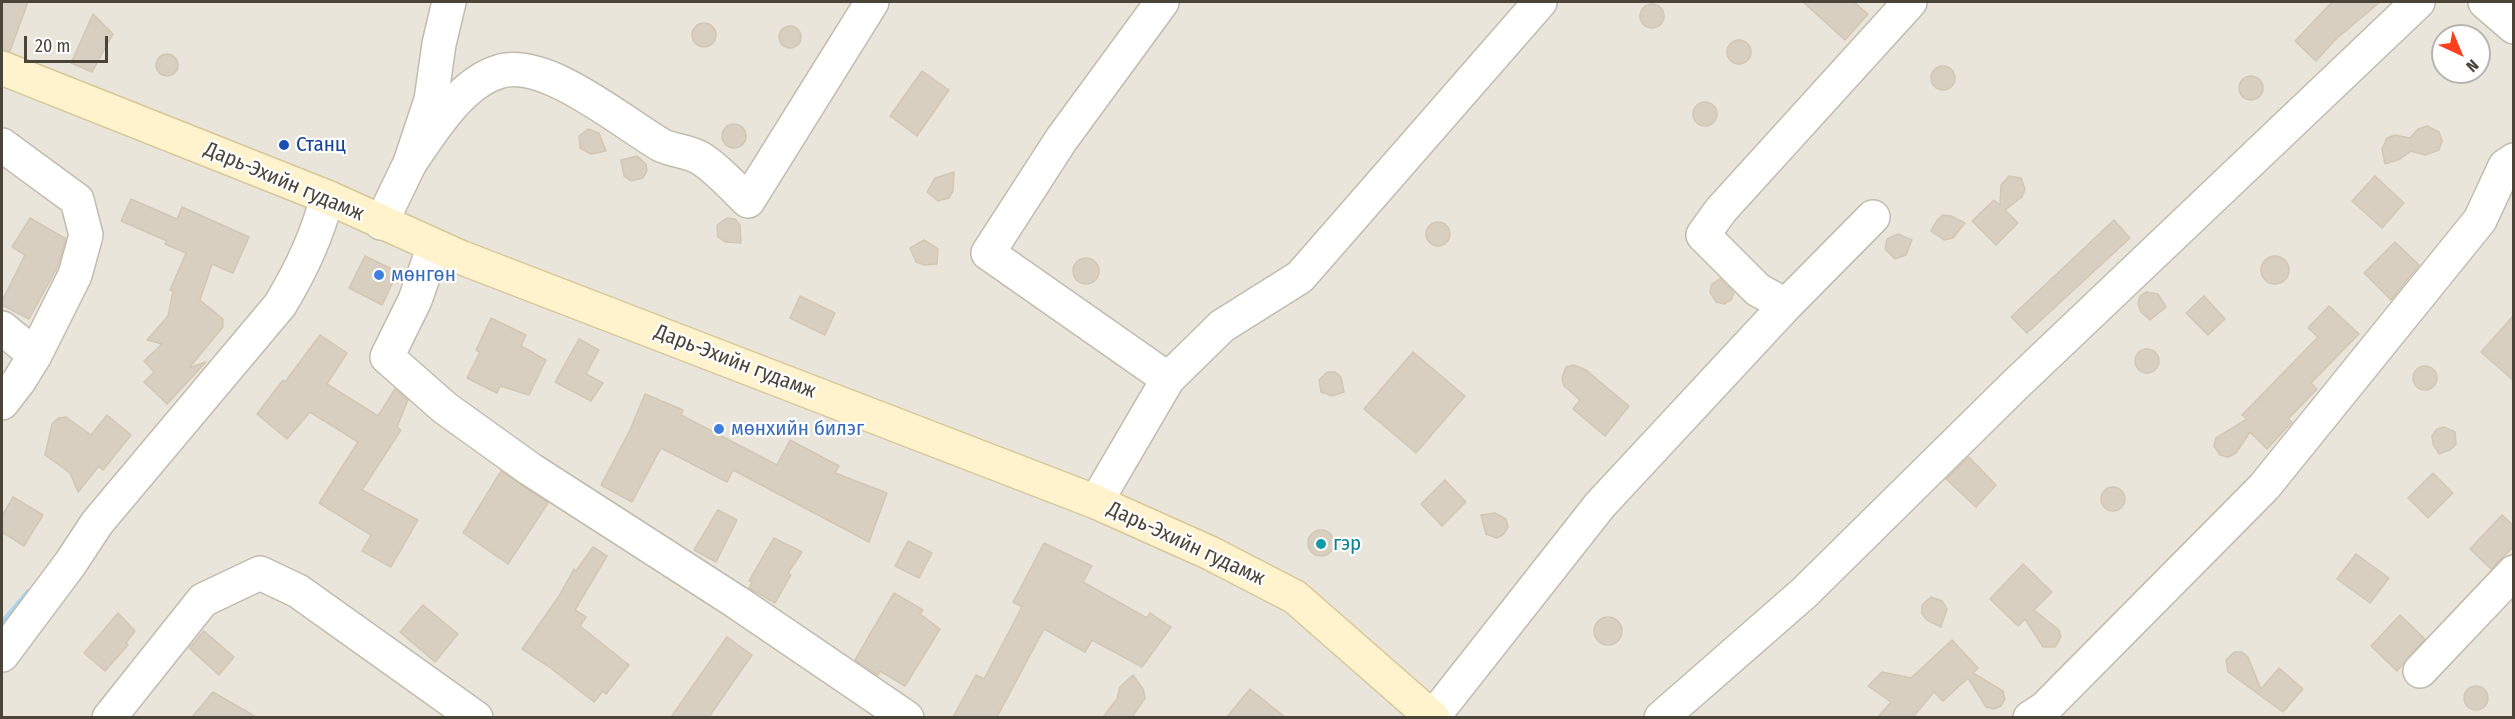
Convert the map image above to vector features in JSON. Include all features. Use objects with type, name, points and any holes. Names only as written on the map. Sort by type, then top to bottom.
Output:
[{"type":"main road","name":"Дарь-Эхийн гудамж","points":[[2,68],[327,197],[434,246],[1096,502],[1210,554],[1295,597],[1433,717]]},
{"type":"street","points":[[381,223],[410,163],[431,100],[439,44],[449,2]]},
{"type":"street","points":[[410,163],[443,116],[475,83],[499,71],[527,71],[553,80],[599,102],[663,146],[700,158],[748,201],[872,2]]},
{"type":"street","points":[[1162,2],[1061,140],[988,253],[1168,379]]},
{"type":"street","points":[[1096,502],[1168,379],[1222,326],[1300,276],[1540,2]]},
{"type":"street","points":[[1786,306],[1758,290],[1703,235],[1721,210],[1910,2]]},
{"type":"street","points":[[1661,717],[1804,593],[2014,386],[2418,2]]},
{"type":"street","points":[[2485,2],[2514,27]]},
{"type":"street","points":[[2,145],[77,200],[86,235],[75,275],[34,355],[19,381],[2,403]]},
{"type":"street","points":[[2030,717],[2044,709],[2264,487],[2480,220],[2505,166],[2514,160]]},
{"type":"street","points":[[2,655],[110,506],[280,305],[293,283],[321,222],[327,197]]},
{"type":"street","points":[[1433,717],[1600,505],[1786,306],[1873,217]]},
{"type":"street","points":[[434,246],[415,300],[387,357],[445,408],[530,469],[738,603],[908,717]]},
{"type":"street","points":[[2,328],[34,355]]},
{"type":"street","points":[[2420,671],[2514,572]]},
{"type":"street","points":[[109,717],[202,600],[260,573],[298,591],[476,717]]},
{"type":"shaded area","points":[[2,2],[2513,2],[2513,717],[2,717]]},
{"type":"building","points":[[2,2],[28,2],[10,51],[2,50]]},
{"type":"building","points":[[1803,2],[1854,2],[1868,14],[1845,40]]},
{"type":"building","points":[[2332,2],[2380,2],[2336,39],[2316,61],[2295,41]]},
{"type":"building","points":[[1652,4],[1661,7],[1664,16],[1661,25],[1652,28],[1643,25],[1640,16],[1643,7]]},
{"type":"building","points":[[93,14],[113,34],[92,72],[71,63]]},
{"type":"building","points":[[704,23],[713,26],[716,35],[713,44],[704,47],[695,44],[692,35],[695,26]]},
{"type":"building","points":[[786,26],[794,26],[801,33],[801,41],[794,48],[786,48],[779,41],[779,33]]},
{"type":"building","points":[[1739,40],[1748,43],[1751,52],[1748,61],[1739,64],[1730,61],[1727,52],[1730,43]]},
{"type":"building","points":[[167,54],[175,57],[178,65],[175,73],[167,76],[159,73],[156,65],[159,57]]},
{"type":"building","points":[[1943,66],[1952,69],[1955,78],[1952,87],[1943,90],[1934,87],[1931,78],[1934,69]]},
{"type":"building","points":[[922,71],[949,90],[917,136],[890,116]]},
{"type":"building","points":[[2251,76],[2260,79],[2263,88],[2260,97],[2251,100],[2242,97],[2239,88],[2242,79]]},
{"type":"building","points":[[1705,102],[1714,105],[1717,114],[1714,123],[1705,126],[1696,123],[1693,114],[1696,105]]},
{"type":"building","points":[[734,124],[743,127],[746,136],[743,145],[734,148],[725,145],[722,136],[725,127]]},
{"type":"building","points":[[2427,126],[2439,132],[2442,141],[2439,150],[2425,155],[2411,151],[2400,159],[2385,164],[2382,149],[2387,138],[2395,135],[2410,138],[2418,129]]},
{"type":"building","points":[[588,129],[599,133],[606,151],[591,154],[580,148],[579,136]]},
{"type":"building","points":[[637,156],[646,164],[647,171],[643,178],[631,181],[624,176],[621,160]]},
{"type":"building","points":[[954,172],[953,191],[949,198],[938,201],[927,192],[935,178]]},
{"type":"building","points":[[2009,176],[2021,178],[2025,189],[2022,197],[2005,210],[2018,223],[1996,245],[1972,221],[1994,200],[2000,205],[2001,185]]},
{"type":"building","points":[[2375,176],[2404,203],[2382,228],[2352,201]]},
{"type":"building","points":[[131,199],[177,219],[182,207],[249,237],[233,273],[212,264],[200,300],[223,319],[223,327],[189,368],[206,362],[167,404],[144,382],[154,372],[144,361],[162,344],[147,340],[168,316],[173,291],[170,290],[186,253],[165,244],[167,241],[121,221]]},
{"type":"building","points":[[1943,215],[1965,223],[1953,238],[1944,240],[1931,231]]},
{"type":"building","points":[[30,218],[66,239],[57,268],[29,319],[2,305],[2,301],[25,255],[12,247]]},
{"type":"building","points":[[727,218],[735,219],[740,225],[741,243],[725,242],[718,237],[717,225]]},
{"type":"building","points":[[2114,220],[2130,238],[2027,333],[2011,317]]},
{"type":"building","points":[[1438,222],[1447,225],[1450,234],[1447,243],[1438,246],[1429,243],[1426,234],[1429,225]]},
{"type":"building","points":[[1898,234],[1912,240],[1906,255],[1895,259],[1885,249],[1887,239]]},
{"type":"building","points":[[924,240],[938,249],[937,264],[924,265],[916,262],[910,248]]},
{"type":"building","points":[[2395,242],[2419,265],[2391,300],[2364,273]]},
{"type":"building","points":[[365,256],[398,272],[382,305],[349,288]]},
{"type":"building","points":[[2275,256],[2285,260],[2289,270],[2285,280],[2275,284],[2265,280],[2261,270],[2265,260]]},
{"type":"building","points":[[1086,258],[1095,262],[1099,271],[1095,280],[1086,284],[1077,280],[1073,271],[1077,262]]},
{"type":"building","points":[[1720,279],[1734,293],[1731,300],[1724,304],[1716,302],[1710,292],[1712,284]]},
{"type":"building","points":[[2146,292],[2158,294],[2166,307],[2150,320],[2141,312],[2138,304],[2140,296]]},
{"type":"building","points":[[800,296],[835,313],[825,335],[790,318]]},
{"type":"building","points":[[2204,296],[2225,319],[2208,335],[2186,313]]},
{"type":"building","points":[[2329,306],[2359,334],[2311,383],[2317,389],[2288,419],[2292,422],[2267,449],[2250,432],[2236,453],[2228,457],[2220,455],[2214,446],[2216,438],[2247,419],[2242,415],[2318,337],[2308,328]]},
{"type":"building","points":[[2514,315],[2514,381],[2481,352]]},
{"type":"building","points":[[491,318],[526,335],[521,346],[546,360],[529,395],[500,386],[497,393],[467,378],[480,352],[476,350]]},
{"type":"building","points":[[320,335],[347,353],[327,384],[378,416],[395,389],[408,400],[397,427],[401,430],[362,490],[418,520],[391,567],[362,551],[371,535],[319,503],[358,442],[310,412],[287,439],[257,414],[283,380],[285,382]]},
{"type":"building","points":[[579,339],[599,350],[586,374],[603,383],[591,401],[555,382]]},
{"type":"building","points":[[2142,349],[2152,349],[2159,356],[2159,366],[2152,373],[2142,373],[2135,366],[2135,356]]},
{"type":"building","points":[[1413,352],[1465,396],[1416,453],[1364,409]]},
{"type":"building","points":[[1574,365],[1586,370],[1629,406],[1605,436],[1573,409],[1580,400],[1564,386],[1562,378],[1566,367]]},
{"type":"building","points":[[2425,366],[2434,369],[2437,378],[2434,387],[2425,390],[2416,387],[2413,378],[2416,369]]},
{"type":"building","points":[[1327,372],[1335,372],[1341,377],[1344,392],[1332,396],[1321,392],[1319,380]]},
{"type":"building","points":[[645,394],[683,410],[681,415],[777,465],[790,440],[839,466],[835,473],[887,493],[869,542],[733,470],[727,482],[661,448],[632,502],[601,485],[630,430]]},
{"type":"building","points":[[107,415],[131,435],[103,470],[99,466],[78,492],[70,473],[45,455],[52,424],[58,418],[66,417],[91,435]]},
{"type":"building","points":[[2444,427],[2455,432],[2456,444],[2450,450],[2439,454],[2433,444],[2432,436],[2437,429]]},
{"type":"building","points":[[1969,457],[1996,485],[1976,507],[1946,479]]},
{"type":"building","points":[[501,471],[548,503],[508,564],[463,533]]},
{"type":"building","points":[[2433,473],[2453,493],[2428,518],[2408,498]]},
{"type":"building","points":[[1445,480],[1466,502],[1442,526],[1421,504]]},
{"type":"building","points":[[2113,487],[2122,490],[2125,499],[2122,508],[2113,511],[2104,508],[2101,499],[2104,490]]},
{"type":"building","points":[[13,497],[43,515],[24,546],[2,532],[2,516]]},
{"type":"building","points":[[718,510],[737,520],[716,562],[694,550]]},
{"type":"building","points":[[1495,513],[1506,519],[1508,527],[1504,534],[1497,538],[1486,534],[1481,515]]},
{"type":"building","points":[[2502,515],[2514,526],[2514,546],[2491,569],[2470,549]]},
{"type":"building","name":"гэр","points":[[1321,530],[1330,534],[1334,543],[1330,552],[1321,556],[1312,552],[1308,543],[1312,534]]},
{"type":"building","points":[[774,538],[802,552],[788,573],[791,575],[775,603],[749,588],[752,582],[749,581]]},
{"type":"building","points":[[908,541],[932,553],[919,578],[895,566]]},
{"type":"building","points":[[1044,543],[1092,566],[1083,582],[1147,618],[1150,613],[1171,627],[1142,667],[1092,640],[1085,652],[1044,629],[997,717],[953,717],[976,675],[984,679],[1022,607],[1013,602]]},
{"type":"building","points":[[593,547],[607,556],[575,610],[586,617],[580,626],[629,665],[606,694],[603,691],[594,702],[522,649],[559,596],[574,569],[576,571]]},
{"type":"building","points":[[2356,554],[2389,578],[2370,603],[2337,579]]},
{"type":"building","points":[[2023,564],[2052,592],[2034,610],[2059,630],[2061,637],[2055,647],[2043,647],[2025,619],[2018,626],[1990,599]]},
{"type":"building","points":[[894,593],[923,610],[920,614],[940,629],[905,686],[880,671],[878,675],[855,660]]},
{"type":"building","points":[[1931,597],[1942,601],[1947,609],[1941,627],[1927,620],[1922,614],[1922,605]]},
{"type":"building","points":[[423,605],[458,634],[435,662],[400,632]]},
{"type":"building","points":[[118,613],[135,631],[126,643],[128,645],[105,671],[84,653]]},
{"type":"building","points":[[2400,615],[2425,639],[2397,671],[2371,646]]},
{"type":"building","points":[[1608,617],[1618,621],[1622,631],[1618,641],[1608,645],[1598,641],[1594,631],[1598,621]]},
{"type":"building","points":[[204,631],[234,657],[219,675],[189,648]]},
{"type":"building","points":[[727,637],[752,655],[709,717],[671,717]]},
{"type":"building","points":[[1952,640],[1978,668],[1973,673],[2003,691],[2005,699],[2001,706],[1994,709],[1986,707],[1968,678],[1943,701],[1934,692],[1913,717],[1878,717],[1891,702],[1868,686],[1882,672],[1911,678]]},
{"type":"building","points":[[2234,652],[2242,652],[2248,657],[2261,689],[2279,668],[2303,689],[2283,712],[2228,672],[2226,660]]},
{"type":"building","points":[[1133,675],[1143,689],[1145,698],[1132,717],[1103,717],[1117,699],[1120,687]]},
{"type":"building","points":[[2476,686],[2485,689],[2488,698],[2485,707],[2476,710],[2467,707],[2464,698],[2467,689]]},
{"type":"building","points":[[1250,689],[1285,717],[1227,717]]},
{"type":"building","points":[[213,692],[256,717],[192,717]]},
{"type":"waterway","points":[[2,625],[29,593]]},
{"type":"place","name":"Станц","points":[[284,145]]},
{"type":"place","name":"мөнгөн","points":[[379,275]]},
{"type":"place","name":"мөнхийн билэг","points":[[719,429]]},
{"type":"place","name":"гэр","points":[[1321,544]]}]
